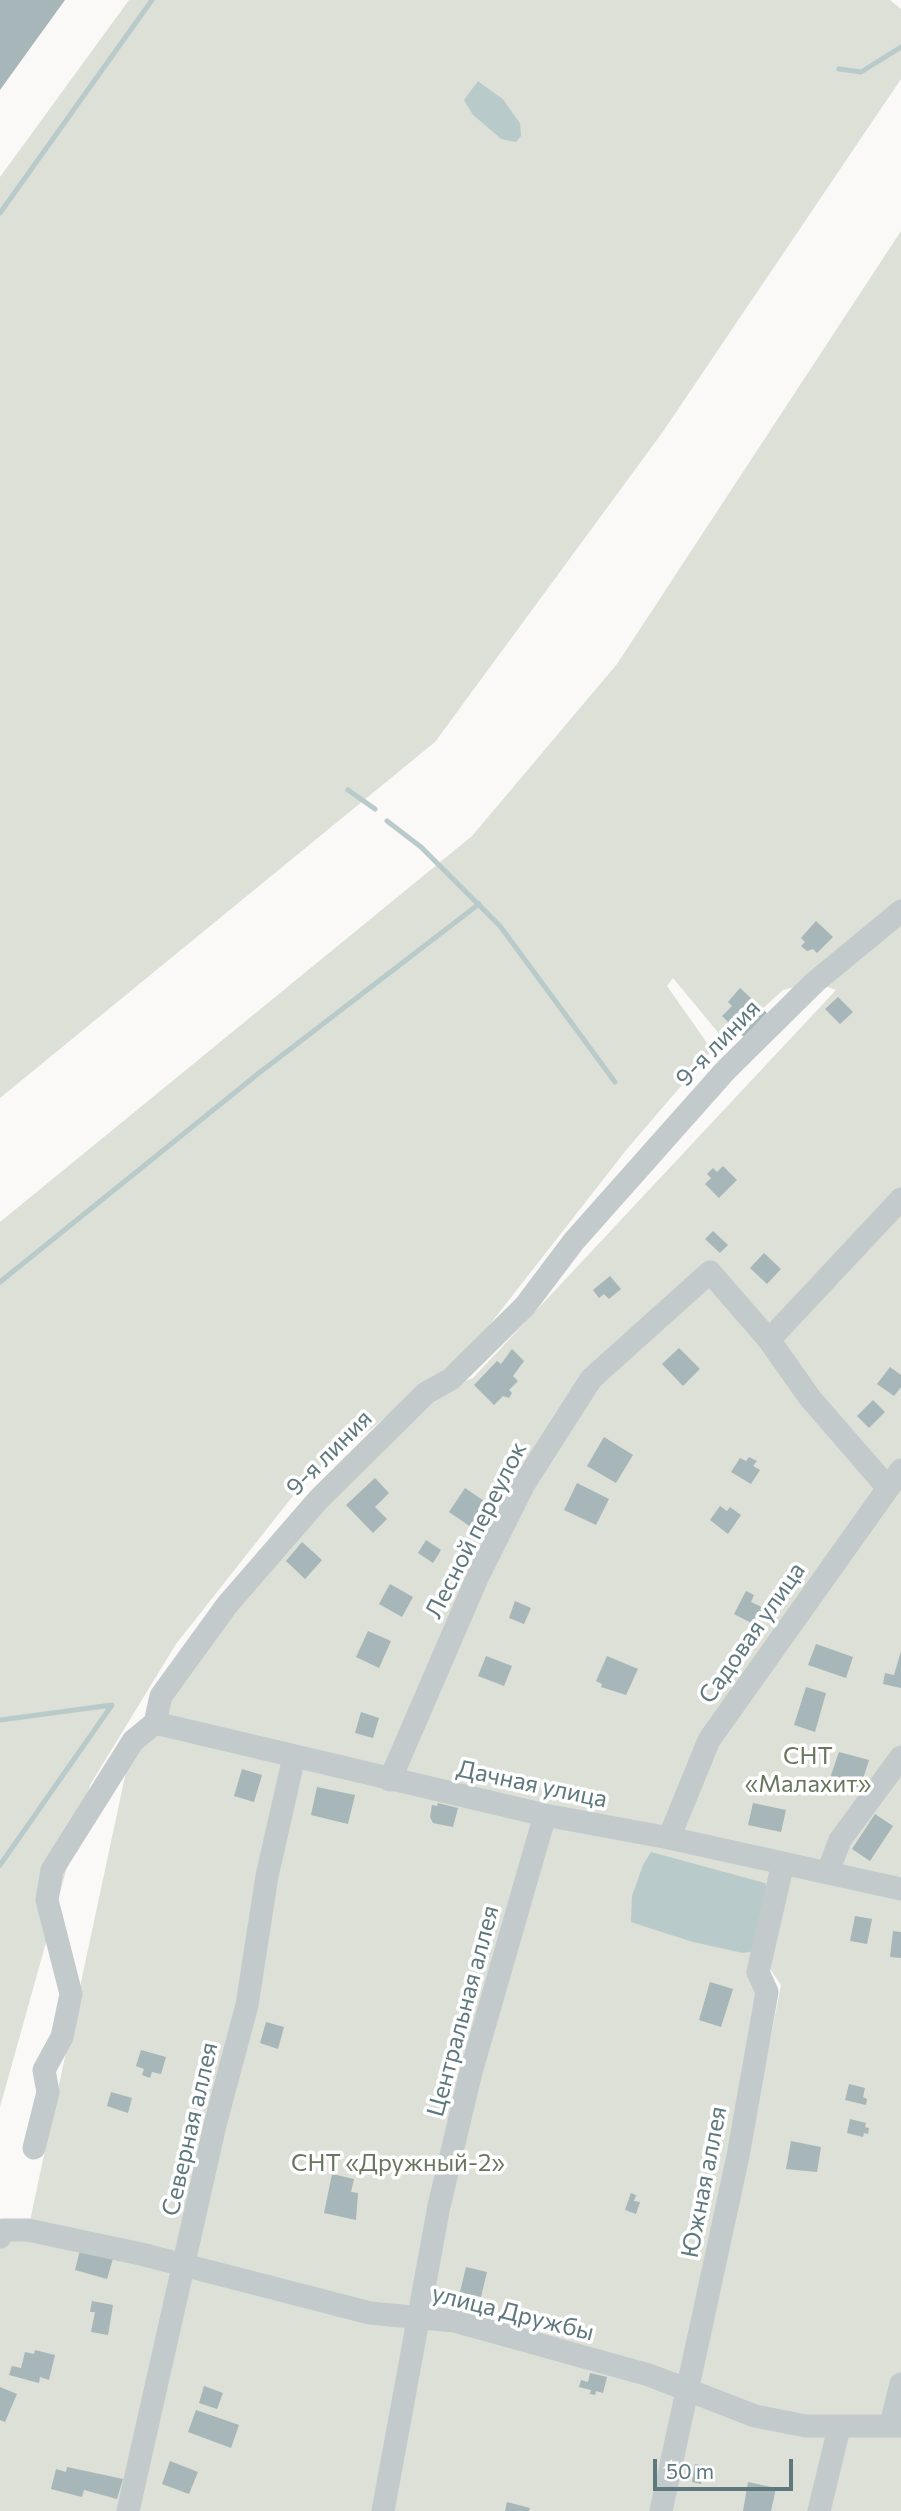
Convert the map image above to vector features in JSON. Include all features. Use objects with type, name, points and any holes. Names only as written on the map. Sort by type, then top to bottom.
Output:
[{"type":"street","name":"9-я линия","points":[[34,2147],[48,2092],[44,2070],[62,2037],[71,1994],[47,1900],[52,1870],[133,1741],[155,1723],[161,1696],[227,1605],[309,1509],[426,1393],[451,1379],[525,1306],[582,1232],[725,1071],[815,982],[901,911]]},
{"type":"street","points":[[894,1479],[810,1398],[769,1340],[901,1199]]},
{"type":"street","name":"Лесной переулок","points":[[390,1780],[478,1576],[524,1484],[591,1379],[710,1272],[769,1340]]},
{"type":"street","name":"Садовая улица","points":[[669,1838],[709,1740],[894,1479]]},
{"type":"street","name":"Дачная улица","points":[[155,1723],[545,1815],[669,1838],[901,1889]]},
{"type":"street","name":"Северная аллея","points":[[128,2511],[215,2125],[247,2005],[267,1876],[294,1757]]},
{"type":"street","points":[[828,1872],[840,1840],[901,1757]]},
{"type":"street","name":"Центральная аллея","points":[[383,2511],[439,2206],[471,2072],[545,1815]]},
{"type":"street","name":"Южная аллея","points":[[661,2511],[689,2392],[738,2156],[767,1992],[758,1972],[783,1863]]},
{"type":"street","name":"улица Дружбы","points":[[0,2237],[4,2230],[28,2230],[185,2266],[370,2314],[454,2321],[649,2375],[755,2416],[806,2426],[839,2428],[896,2425]]},
{"type":"street","points":[[896,2425],[901,2384]]},
{"type":"street","points":[[819,2511],[839,2428]]},
{"type":"green space","points":[[129,0],[890,0],[901,9],[901,79],[662,433],[435,742],[0,1098],[0,177]],"holes":[[[478,81],[503,99],[520,123],[501,139],[473,115]]]},
{"type":"green space","points":[[901,231],[901,2511],[0,2511],[0,2237],[28,2230],[127,1767],[155,1723],[266,1570],[425,1397],[473,1378],[836,990],[815,982],[783,990],[726,1042],[673,978],[667,986],[712,1050],[627,1149],[473,1346],[300,1487],[176,1644],[90,1785],[0,2107],[0,1222],[472,836],[617,664]],"holes":[[[768,1966],[781,1985],[757,2106]]]},
{"type":"shaded area","points":[[478,81],[503,99],[520,123],[521,136],[516,142],[501,139],[473,115],[464,100]]},
{"type":"shaded area","points":[[651,1852],[765,1883],[768,1892],[755,1951],[743,1953],[693,1942],[631,1922],[632,1896],[643,1865]]},
{"type":"building","points":[[0,0],[65,0],[0,90]]},
{"type":"building","points":[[816,921],[833,937],[817,953],[813,949],[807,951],[801,946],[805,942],[801,938]]},
{"type":"building","points":[[740,988],[767,1013],[744,1037],[722,1016],[732,1006],[728,1002]]},
{"type":"building","points":[[838,997],[853,1012],[840,1024],[825,1009]]},
{"type":"building","points":[[723,1166],[737,1180],[719,1198],[705,1184],[711,1178],[707,1174],[713,1168],[717,1172]]},
{"type":"building","points":[[713,1231],[728,1245],[720,1253],[705,1239]]},
{"type":"building","points":[[764,1253],[781,1269],[767,1284],[750,1268]]},
{"type":"building","points":[[610,1276],[621,1289],[609,1299],[604,1294],[599,1298],[593,1290]]},
{"type":"building","points":[[679,1348],[700,1369],[683,1386],[662,1364]]},
{"type":"building","points":[[512,1349],[524,1361],[513,1376],[518,1381],[509,1390],[512,1393],[509,1398],[503,1396],[494,1405],[474,1385],[497,1361],[501,1364]]},
{"type":"building","points":[[890,1367],[901,1375],[901,1387],[894,1396],[877,1384]]},
{"type":"building","points":[[873,1400],[885,1412],[869,1428],[857,1416]]},
{"type":"building","points":[[604,1437],[633,1455],[616,1483],[587,1466]]},
{"type":"building","points":[[749,1457],[757,1461],[753,1466],[760,1470],[751,1484],[731,1472],[740,1458],[746,1461]]},
{"type":"building","points":[[375,1478],[389,1493],[375,1507],[387,1519],[373,1533],[346,1505]]},
{"type":"building","points":[[577,1483],[609,1499],[596,1525],[564,1510]]},
{"type":"building","points":[[465,1488],[487,1503],[471,1527],[449,1512]]},
{"type":"building","points":[[720,1506],[727,1511],[730,1507],[741,1515],[728,1534],[710,1520]]},
{"type":"building","points":[[426,1540],[441,1550],[433,1563],[418,1553]]},
{"type":"building","points":[[302,1542],[322,1560],[305,1579],[286,1561]]},
{"type":"building","points":[[390,1584],[413,1597],[402,1617],[379,1604]]},
{"type":"building","points":[[746,1591],[754,1595],[751,1602],[766,1609],[757,1626],[734,1614]]},
{"type":"building","points":[[515,1601],[531,1608],[524,1624],[509,1618]]},
{"type":"building","points":[[368,1631],[391,1641],[379,1668],[356,1657]]},
{"type":"building","points":[[816,1644],[853,1657],[846,1678],[808,1665]]},
{"type":"building","points":[[901,1651],[901,1688],[883,1684],[885,1673],[894,1675]]},
{"type":"building","points":[[486,1656],[512,1666],[504,1686],[478,1676]]},
{"type":"building","points":[[607,1656],[638,1669],[626,1695],[601,1687],[602,1684],[596,1681]]},
{"type":"building","points":[[806,1687],[826,1693],[815,1732],[794,1725]]},
{"type":"building","points":[[361,1712],[379,1718],[373,1738],[355,1733]]},
{"type":"building","points":[[839,1752],[869,1760],[860,1788],[830,1778]]},
{"type":"building","points":[[242,1769],[262,1775],[254,1802],[234,1796]]},
{"type":"building","points":[[317,1787],[355,1795],[348,1824],[311,1815]]},
{"type":"building","points":[[438,1803],[458,1808],[453,1827],[433,1823],[430,1817],[432,1805],[437,1806]]},
{"type":"building","points":[[753,1803],[786,1810],[781,1832],[748,1825]]},
{"type":"building","points":[[875,1814],[893,1826],[870,1861],[852,1849]]},
{"type":"building","points":[[855,1916],[872,1919],[867,1944],[850,1941]]},
{"type":"building","points":[[893,1931],[901,1932],[901,1958],[890,1957]]},
{"type":"building","points":[[710,1982],[733,1989],[721,2027],[699,2020]]},
{"type":"building","points":[[266,2022],[284,2027],[278,2049],[260,2043]]},
{"type":"building","points":[[141,2050],[166,2057],[161,2074],[152,2072],[150,2078],[142,2075],[144,2069],[136,2066]]},
{"type":"building","points":[[849,2084],[865,2088],[863,2097],[867,2099],[866,2105],[845,2100]]},
{"type":"building","points":[[111,2092],[132,2098],[128,2113],[107,2106]]},
{"type":"building","points":[[850,2119],[866,2123],[868,2134],[864,2133],[863,2137],[847,2133]]},
{"type":"building","points":[[791,2141],[821,2147],[817,2172],[786,2169]]},
{"type":"building","points":[[332,2174],[354,2179],[351,2192],[358,2193],[356,2220],[324,2213]]},
{"type":"building","points":[[631,2193],[636,2195],[634,2201],[640,2202],[636,2214],[625,2210]]},
{"type":"building","points":[[81,2246],[114,2255],[107,2279],[75,2270]]},
{"type":"building","points":[[466,2267],[487,2272],[481,2297],[460,2292]]},
{"type":"building","points":[[92,2301],[113,2305],[108,2335],[91,2332],[95,2312],[90,2312]]},
{"type":"building","points":[[35,2350],[55,2355],[49,2380],[40,2377],[39,2383],[9,2375],[12,2366],[21,2368],[25,2352],[34,2354]]},
{"type":"building","points":[[590,2373],[607,2377],[603,2393],[596,2391],[595,2395],[590,2394],[591,2390],[579,2387],[581,2380],[588,2382]]},
{"type":"building","points":[[204,2386],[223,2393],[217,2409],[199,2403]]},
{"type":"building","points":[[0,2387],[17,2394],[5,2422],[0,2420]]},
{"type":"building","points":[[196,2410],[239,2425],[231,2448],[188,2432]]},
{"type":"building","points":[[170,2461],[198,2472],[189,2494],[162,2484]]},
{"type":"building","points":[[695,2464],[704,2466],[701,2484],[692,2482]]},
{"type":"building","points":[[67,2467],[123,2479],[117,2499],[84,2490],[82,2497],[51,2489],[56,2469],[66,2472]]},
{"type":"building","points":[[748,2482],[776,2488],[771,2511],[743,2511]]},
{"type":"building","points":[[507,2502],[530,2508],[529,2511],[505,2511]]},
{"type":"waterway","points":[[0,213],[152,0]]},
{"type":"waterway","points":[[839,69],[861,72],[901,47]]},
{"type":"waterway","points":[[348,790],[375,809]]},
{"type":"waterway","points":[[387,821],[421,847],[500,926],[615,1082]]},
{"type":"waterway","points":[[0,1282],[259,1073],[479,904]]},
{"type":"waterway","points":[[0,1720],[112,1705],[0,1865]]},
{"type":"park label","name":"СНТ «Малахит»","points":[[808,1770]]},
{"type":"park label","name":"СНТ «Дружный-2»","points":[[398,2163]]}]
